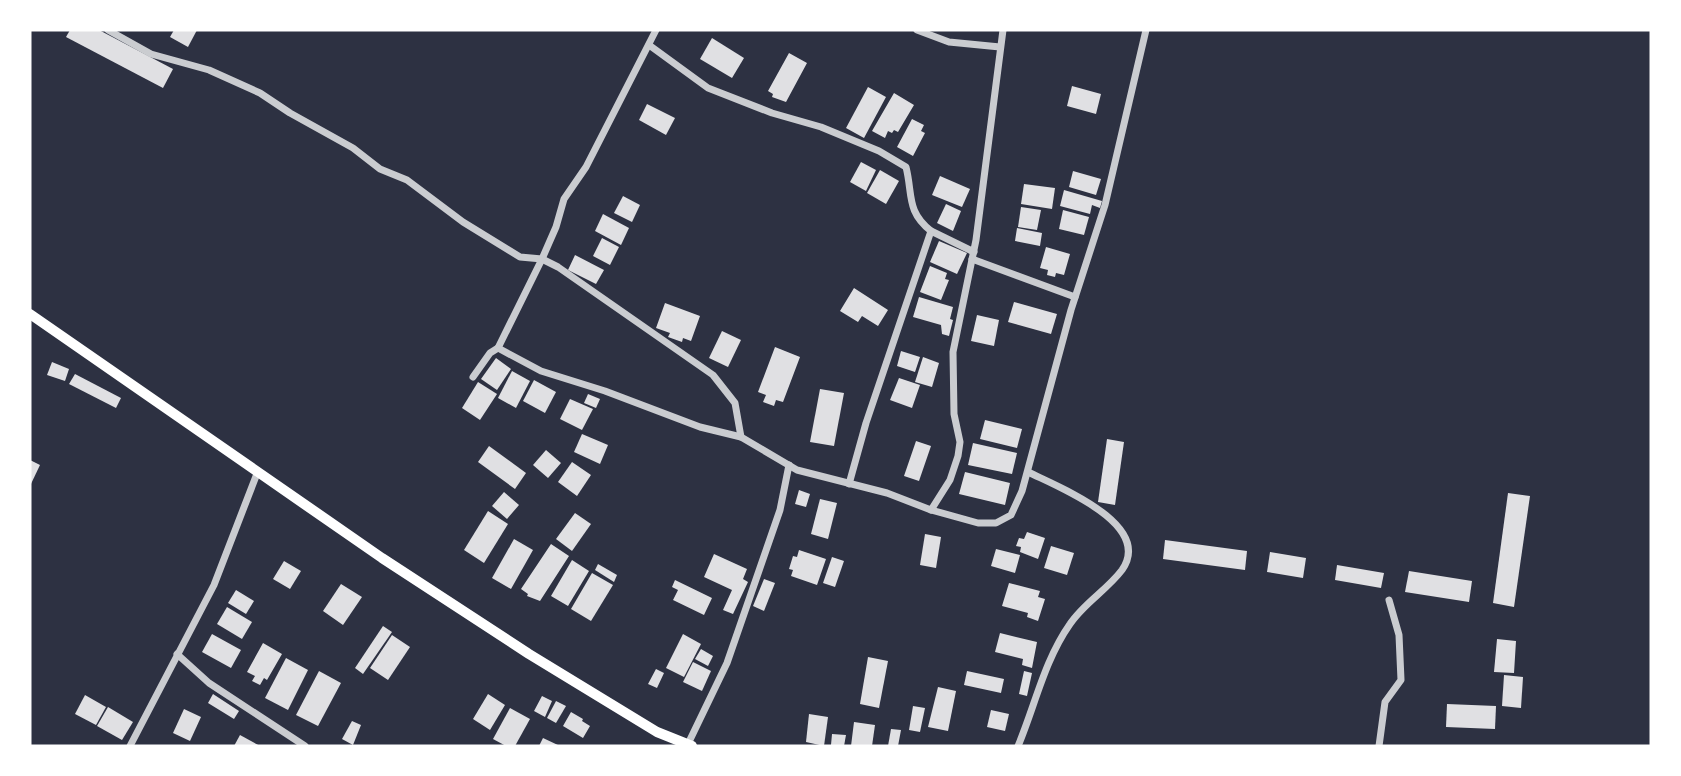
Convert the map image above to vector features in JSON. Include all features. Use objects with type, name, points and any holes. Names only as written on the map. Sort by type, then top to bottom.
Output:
[{"type":"main road","points":[[30,314],[382,558],[529,654],[657,732],[688,746]]},
{"type":"street","points":[[108,30],[152,54],[209,70],[260,93],[353,148],[380,169],[407,180],[463,222],[520,257],[542,259],[620,309],[713,375],[735,402],[741,437]]},
{"type":"street","points":[[473,377],[490,353],[498,348],[542,259],[556,227],[564,199],[586,167],[656,30]]},
{"type":"street","points":[[917,30],[949,42],[1000,47]]},
{"type":"street","points":[[931,510],[950,480],[958,456],[960,442],[954,414],[953,352],[973,256],[986,173],[1003,30]]},
{"type":"street","points":[[498,348],[541,370],[700,427],[741,437],[797,470],[887,493],[931,510],[984,524],[1001,521],[1011,515],[1016,507],[1028,472],[1075,297],[1105,205],[1146,30]]},
{"type":"street","points":[[649,45],[708,88],[772,113],[821,127],[900,162],[906,167],[912,210],[918,220],[931,231],[973,256],[1075,297]]},
{"type":"street","points":[[849,484],[866,423],[931,231]]},
{"type":"street","points":[[688,746],[727,663],[780,510],[789,465]]},
{"type":"street","points":[[130,746],[214,585],[258,471]]},
{"type":"street","points":[[1018,746],[1050,659],[1069,625],[1085,605],[1122,570],[1129,545],[1119,526],[1086,502],[1028,472]]},
{"type":"street","points":[[1379,746],[1385,702],[1401,680],[1399,635],[1389,600]]},
{"type":"street","points":[[177,654],[209,682],[305,746]]},
{"type":"building","points":[[70,30],[99,30],[173,69],[163,88],[66,37]]},
{"type":"building","points":[[174,30],[197,30],[188,47],[170,37]]},
{"type":"building","points":[[712,38],[744,58],[732,78],[700,59]]},
{"type":"building","points":[[789,53],[807,63],[786,102],[772,97],[773,94],[768,91]]},
{"type":"building","points":[[1072,86],[1101,94],[1096,114],[1067,106]]},
{"type":"building","points":[[868,87],[886,97],[864,138],[846,128]]},
{"type":"building","points":[[894,93],[914,105],[898,132],[888,131],[885,138],[872,131]]},
{"type":"building","points":[[647,104],[675,118],[666,135],[639,120]]},
{"type":"building","points":[[912,119],[924,125],[921,131],[925,133],[913,156],[897,147]]},
{"type":"building","points":[[861,162],[876,170],[866,191],[850,182]]},
{"type":"building","points":[[880,170],[899,181],[886,204],[867,193]]},
{"type":"building","points":[[1073,171],[1101,179],[1096,195],[1069,187]]},
{"type":"building","points":[[940,176],[970,189],[962,207],[932,195]]},
{"type":"building","points":[[1024,184],[1055,188],[1052,209],[1021,204]]},
{"type":"building","points":[[1064,190],[1102,201],[1100,208],[1092,205],[1090,214],[1060,206]]},
{"type":"building","points":[[623,196],[640,205],[632,222],[614,213]]},
{"type":"building","points":[[946,204],[961,211],[953,231],[937,223]]},
{"type":"building","points":[[1021,207],[1041,210],[1037,230],[1018,227]]},
{"type":"building","points":[[1063,210],[1089,217],[1084,235],[1059,229]]},
{"type":"building","points":[[603,214],[629,228],[621,245],[595,231]]},
{"type":"building","points":[[1017,228],[1042,233],[1040,246],[1015,241]]},
{"type":"building","points":[[602,238],[619,247],[610,265],[593,256]]},
{"type":"building","points":[[939,241],[967,253],[957,274],[930,262]]},
{"type":"building","points":[[1046,247],[1070,254],[1064,275],[1047,275],[1048,270],[1040,268]]},
{"type":"building","points":[[575,255],[604,270],[596,284],[568,270]]},
{"type":"building","points":[[930,266],[947,273],[945,279],[949,280],[941,300],[920,292]]},
{"type":"building","points":[[854,288],[888,310],[878,326],[862,316],[858,322],[840,311]]},
{"type":"building","points":[[919,297],[953,307],[949,336],[942,334],[941,325],[913,317]]},
{"type":"building","points":[[1014,302],[1057,314],[1051,334],[1008,322]]},
{"type":"building","points":[[665,303],[700,316],[691,341],[683,338],[682,342],[668,337],[670,333],[656,328]]},
{"type":"building","points":[[977,315],[999,320],[994,346],[971,341]]},
{"type":"building","points":[[722,331],[741,340],[728,367],[709,358]]},
{"type":"building","points":[[775,347],[800,357],[783,402],[776,400],[774,406],[763,402],[766,395],[758,392]]},
{"type":"building","points":[[901,351],[920,357],[915,372],[897,366]]},
{"type":"building","points":[[923,357],[939,363],[932,387],[915,382]]},
{"type":"building","points":[[496,358],[511,369],[497,390],[481,379]]},
{"type":"building","points":[[52,362],[69,369],[65,381],[47,375]]},
{"type":"building","points":[[512,371],[530,381],[516,408],[498,398]]},
{"type":"building","points":[[75,374],[121,398],[116,408],[69,384]]},
{"type":"building","points":[[899,378],[920,385],[912,408],[890,400]]},
{"type":"building","points":[[534,380],[556,392],[545,413],[523,401]]},
{"type":"building","points":[[478,382],[497,394],[480,420],[462,408]]},
{"type":"building","points":[[820,389],[844,393],[834,446],[810,442]]},
{"type":"building","points":[[588,394],[600,399],[596,408],[584,403]]},
{"type":"building","points":[[570,399],[593,409],[582,430],[560,419]]},
{"type":"building","points":[[985,420],[1022,429],[1017,448],[980,439]]},
{"type":"building","points":[[582,434],[608,445],[600,464],[574,452]]},
{"type":"building","points":[[1107,439],[1124,442],[1115,505],[1098,502]]},
{"type":"building","points":[[916,441],[931,446],[919,481],[904,476]]},
{"type":"building","points":[[973,443],[1017,453],[1012,474],[968,465]]},
{"type":"building","points":[[489,446],[526,473],[515,489],[478,462]]},
{"type":"building","points":[[546,450],[561,463],[548,478],[533,465]]},
{"type":"building","points":[[30,460],[40,465],[30,486]]},
{"type":"building","points":[[572,462],[591,475],[577,496],[558,482]]},
{"type":"building","points":[[965,472],[1010,483],[1005,505],[959,494]]},
{"type":"building","points":[[799,490],[810,494],[806,507],[795,504]]},
{"type":"building","points":[[504,492],[519,505],[507,519],[492,506]]},
{"type":"building","points":[[1508,493],[1530,496],[1514,607],[1493,603]]},
{"type":"building","points":[[820,499],[837,503],[828,539],[811,534]]},
{"type":"building","points":[[488,511],[508,524],[484,563],[464,550]]},
{"type":"building","points":[[575,513],[591,524],[572,551],[556,539]]},
{"type":"building","points":[[1027,532],[1045,538],[1038,559],[1020,552],[1021,547],[1016,546],[1019,538],[1024,539]]},
{"type":"building","points":[[925,534],[941,537],[936,568],[920,565]]},
{"type":"building","points":[[514,539],[533,550],[511,589],[492,578]]},
{"type":"building","points":[[1165,540],[1247,551],[1245,570],[1163,559]]},
{"type":"building","points":[[551,544],[569,556],[540,601],[527,596],[521,589]]},
{"type":"building","points":[[1051,546],[1074,553],[1067,575],[1044,568]]},
{"type":"building","points":[[996,549],[1020,555],[1015,573],[991,566]]},
{"type":"building","points":[[799,550],[826,559],[817,585],[791,576],[793,570],[789,569],[793,556],[797,557]]},
{"type":"building","points":[[1270,552],[1306,558],[1303,578],[1267,572]]},
{"type":"building","points":[[714,554],[747,569],[743,579],[748,582],[733,614],[723,610],[732,590],[704,577]]},
{"type":"building","points":[[832,557],[844,561],[835,587],[823,583]]},
{"type":"building","points":[[572,560],[589,571],[568,606],[551,596]]},
{"type":"building","points":[[284,561],[301,571],[290,589],[273,579]]},
{"type":"building","points":[[598,564],[617,575],[614,582],[595,570]]},
{"type":"building","points":[[1337,565],[1384,573],[1381,588],[1335,580]]},
{"type":"building","points":[[1409,571],[1472,581],[1469,602],[1405,592]]},
{"type":"building","points":[[592,573],[613,585],[591,621],[571,609]]},
{"type":"building","points":[[764,579],[775,583],[764,611],[753,606]]},
{"type":"building","points":[[675,580],[712,598],[704,615],[673,600],[678,590],[672,587]]},
{"type":"building","points":[[1009,583],[1040,591],[1038,597],[1045,599],[1038,621],[1027,617],[1028,613],[1002,606]]},
{"type":"building","points":[[341,584],[362,597],[343,625],[323,611]]},
{"type":"building","points":[[236,590],[254,601],[246,614],[228,603]]},
{"type":"building","points":[[227,607],[252,622],[242,639],[217,624]]},
{"type":"building","points":[[383,626],[392,632],[363,674],[355,668]]},
{"type":"building","points":[[1000,633],[1037,642],[1032,668],[1022,665],[1023,659],[995,652]]},
{"type":"building","points":[[212,634],[241,650],[231,668],[202,652]]},
{"type":"building","points":[[683,634],[701,644],[684,677],[666,668]]},
{"type":"building","points":[[392,635],[410,647],[388,680],[370,668]]},
{"type":"building","points":[[1497,639],[1516,641],[1514,673],[1494,672]]},
{"type":"building","points":[[263,643],[282,654],[267,680],[264,678],[260,685],[252,681],[255,676],[247,672]]},
{"type":"building","points":[[701,649],[713,656],[708,666],[695,659]]},
{"type":"building","points":[[868,657],[888,661],[879,708],[860,704]]},
{"type":"building","points":[[286,658],[308,670],[288,710],[265,698]]},
{"type":"building","points":[[693,662],[711,671],[702,691],[683,682]]},
{"type":"building","points":[[656,669],[664,673],[657,688],[648,684]]},
{"type":"building","points":[[319,671],[341,683],[318,726],[296,715]]},
{"type":"building","points":[[967,671],[1004,679],[1001,693],[964,685]]},
{"type":"building","points":[[1024,671],[1032,673],[1027,696],[1019,694]]},
{"type":"building","points":[[1504,675],[1523,677],[1521,708],[1502,706]]},
{"type":"building","points":[[938,687],[956,691],[948,731],[928,727]]},
{"type":"building","points":[[213,694],[239,711],[234,719],[208,703]]},
{"type":"building","points":[[488,694],[505,705],[490,730],[473,719]]},
{"type":"building","points":[[85,695],[106,707],[96,725],[75,714]]},
{"type":"building","points":[[542,696],[552,701],[545,717],[534,711]]},
{"type":"building","points":[[556,701],[566,706],[556,723],[547,718]]},
{"type":"building","points":[[1447,704],[1496,706],[1495,729],[1446,727]]},
{"type":"building","points":[[913,706],[925,708],[920,732],[909,730]]},
{"type":"building","points":[[108,707],[133,722],[122,740],[97,726]]},
{"type":"building","points":[[510,708],[530,719],[515,746],[506,746],[493,739]]},
{"type":"building","points":[[184,709],[201,717],[190,741],[173,733]]},
{"type":"building","points":[[991,710],[1009,714],[1005,731],[987,727]]},
{"type":"building","points":[[571,712],[590,726],[583,738],[563,726]]},
{"type":"building","points":[[809,714],[828,717],[824,746],[806,742]]},
{"type":"building","points":[[352,721],[361,725],[353,745],[342,739]]},
{"type":"building","points":[[854,722],[875,725],[872,746],[851,746]]},
{"type":"building","points":[[891,729],[901,730],[898,746],[888,746]]},
{"type":"building","points":[[832,734],[846,735],[844,746],[831,745]]},
{"type":"building","points":[[240,735],[260,746],[234,746]]},
{"type":"building","points":[[543,738],[560,746],[539,746]]}]
